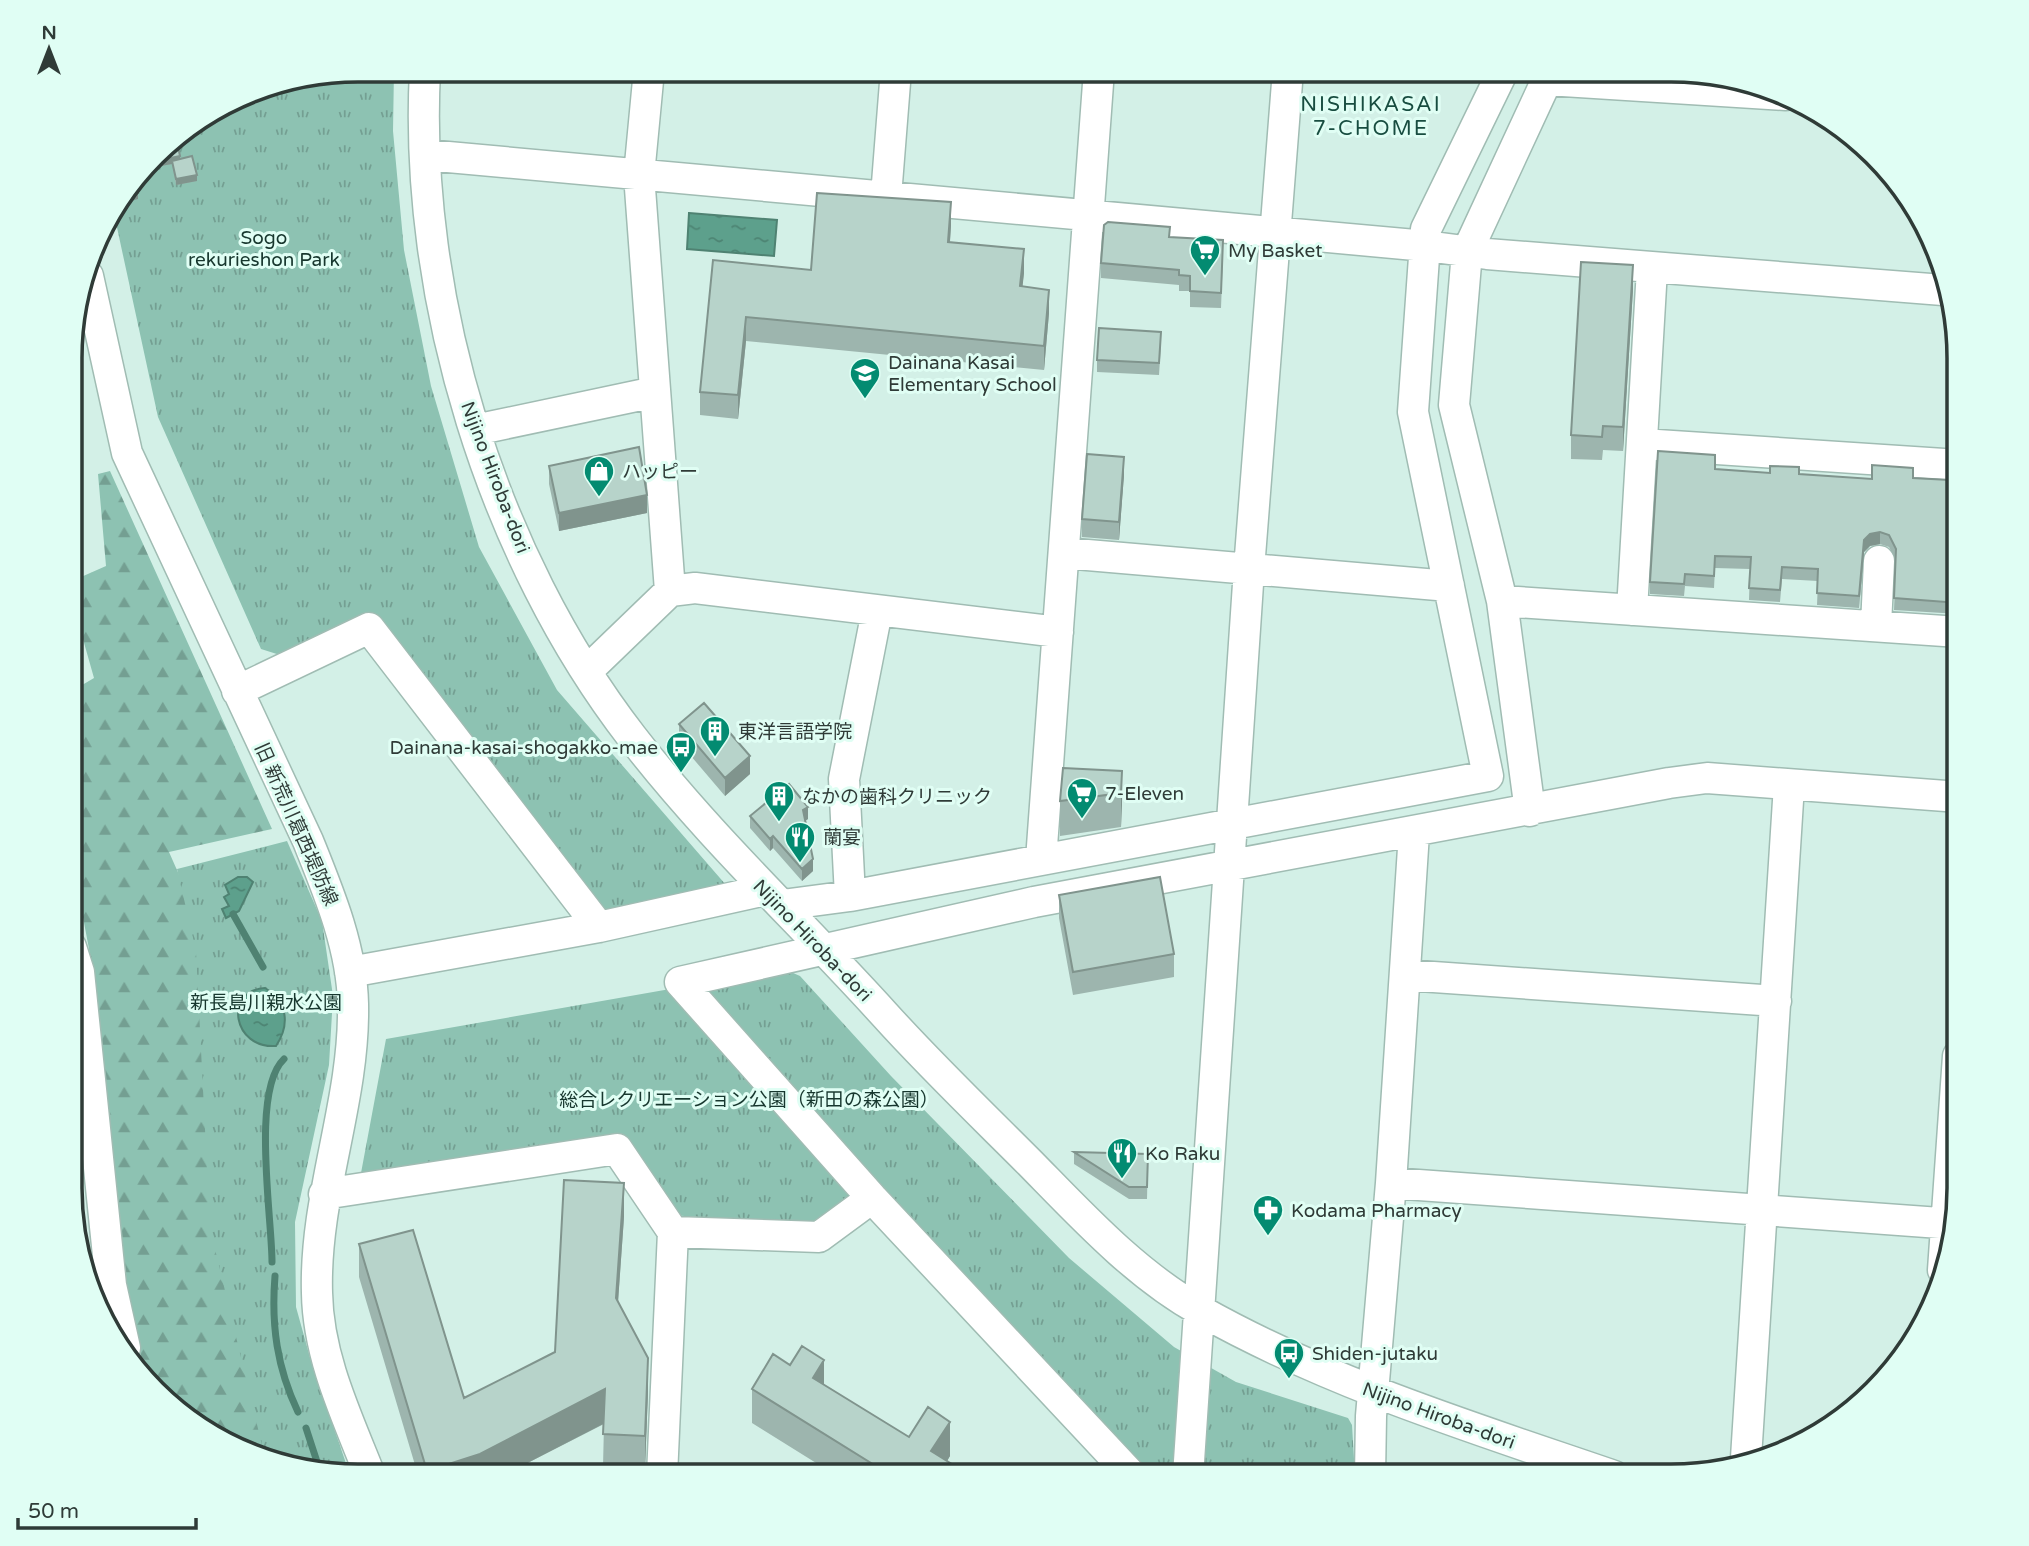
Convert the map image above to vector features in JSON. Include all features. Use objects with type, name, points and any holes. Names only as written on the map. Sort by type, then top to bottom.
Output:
[{"type":"street","name":"Nijino Hiroba-dori","points":[[425,82],[426,155],[441,295],[475,430],[524,554],[553,614],[628,732],[673,789],[774,898],[824,947],[914,1047],[1098,1232],[1164,1286],[1199,1311],[1373,1393],[1579,1464]]},
{"type":"street","points":[[648,82],[639,175],[670,591]]},
{"type":"street","points":[[886,196],[895,82]]},
{"type":"street","points":[[1041,860],[1098,82]]},
{"type":"street","points":[[1189,1464],[1249,569],[1287,82]]},
{"type":"street","points":[[350,972],[774,898],[850,896],[1488,776],[1413,412],[1426,229],[1498,82]]},
{"type":"street","points":[[1530,811],[1502,601],[1454,405],[1467,252],[1546,82]]},
{"type":"street","points":[[1632,82],[1737,91]]},
{"type":"street","points":[[426,155],[1652,269],[1938,290]]},
{"type":"street","points":[[1632,610],[1652,269]]},
{"type":"street","name":"旧 新荒川葛西堤防線","points":[[91,291],[127,453],[308,842],[334,905],[350,972],[353,1002],[351,1055],[324,1195],[317,1294],[321,1338],[334,1382],[366,1464]]},
{"type":"street","points":[[475,430],[655,392]]},
{"type":"street","points":[[1642,444],[1947,464]]},
{"type":"street","points":[[1064,553],[1449,586]]},
{"type":"street","points":[[1876,626],[1879,561]]},
{"type":"street","points":[[587,671],[670,591],[695,588],[1058,632]]},
{"type":"street","points":[[1502,601],[1947,631]]},
{"type":"street","points":[[850,896],[844,779],[877,611]]},
{"type":"street","points":[[237,691],[369,628],[599,927]]},
{"type":"street","points":[[1121,1464],[872,1198],[680,982],[1034,901],[1707,778],[1947,796]]},
{"type":"street","points":[[1746,1453],[1788,785]]},
{"type":"street","points":[[1370,1464],[1373,1393],[1391,1183],[1414,833]]},
{"type":"street","points":[[1405,975],[1776,1001]]},
{"type":"street","points":[[82,1001],[111,1285],[121,1328]]},
{"type":"street","points":[[324,1195],[617,1149],[673,1232],[663,1464]]},
{"type":"street","points":[[1391,1183],[1944,1223]]},
{"type":"street","points":[[673,1232],[819,1237],[872,1198]]},
{"type":"green space","name":"Sogo rekurieshon Park","points":[[394,82],[393,131],[404,250],[431,386],[479,547],[557,690],[726,885],[599,926],[372,618],[280,655],[261,649],[158,417],[116,225],[139,190],[163,163],[190,139],[220,119],[253,103],[322,85]]},
{"type":"green space","points":[[110,471],[272,829],[169,852],[214,954],[291,1455],[253,1443],[220,1427],[190,1407],[151,1370],[141,1359],[120,1256],[89,949],[82,912],[82,685],[94,678],[82,636],[82,577],[106,566],[98,474]]},
{"type":"green space","name":"新長島川親水公園","points":[[287,841],[322,921],[333,996],[329,1065],[295,1222],[296,1307],[311,1361],[346,1463],[305,1458],[262,1446],[210,1228],[196,951],[177,869]]},
{"type":"green space","name":"総合レクリエーション公園（新田の森公園）","points":[[784,969],[800,976],[891,1076],[1069,1258],[1174,1347],[1236,1382],[1348,1418],[1352,1425],[1354,1464],[1128,1464],[866,1188],[819,1226],[671,1215],[619,1138],[369,1179],[361,1173],[386,1039]]},
{"type":"water","points":[[689,213],[777,220],[774,256],[687,249]]},
{"type":"water","points":[[238,877],[247,877],[253,882],[239,911],[226,918],[222,909],[229,906],[224,897],[229,894],[225,885]]},
{"type":"water","points":[[265,988],[278,1000],[284,1014],[283,1030],[276,1046],[250,1039],[239,1019],[239,1008],[243,999],[252,991]]},
{"type":"building","points":[[178,149],[180,156],[168,159]]},
{"type":"building","points":[[192,156],[197,175],[176,179],[172,161]]},
{"type":"building","points":[[817,193],[951,202],[948,242],[1024,249],[1020,286],[1049,290],[1044,346],[746,317],[738,395],[700,392],[713,260],[811,270]]},
{"type":"building","points":[[1108,222],[1170,227],[1169,237],[1223,240],[1221,293],[1190,291],[1190,276],[1179,275],[1179,270],[1101,263],[1104,225]]},
{"type":"building","points":[[1581,262],[1633,265],[1623,427],[1603,426],[1602,437],[1571,435]]},
{"type":"building","points":[[1099,328],[1161,332],[1159,363],[1097,360]]},
{"type":"building","name":"ハッピー","points":[[639,447],[647,495],[559,513],[549,466]]},
{"type":"building","points":[[1658,451],[1715,455],[1715,469],[1770,473],[1770,466],[1799,467],[1799,474],[1872,479],[1872,465],[1913,468],[1913,478],[1947,480],[1947,602],[1894,598],[1896,549],[1889,535],[1880,532],[1870,534],[1864,540],[1859,596],[1817,593],[1818,569],[1782,567],[1780,590],[1749,588],[1751,557],[1715,556],[1714,576],[1685,574],[1684,584],[1650,582]]},
{"type":"building","points":[[1087,454],[1124,457],[1119,522],[1082,519]]},
{"type":"building","points":[[704,703],[750,756],[725,778],[679,724]]},
{"type":"building","points":[[1063,768],[1122,771],[1121,793],[1060,801]]},
{"type":"building","points":[[789,784],[808,807],[803,810],[813,859],[802,869],[773,836],[770,839],[750,816]]},
{"type":"building","points":[[1160,877],[1174,954],[1073,972],[1059,895]]},
{"type":"building","points":[[1074,1152],[1148,1154],[1147,1187],[1129,1187]]},
{"type":"building","points":[[564,1180],[624,1183],[616,1298],[648,1358],[645,1436],[603,1434],[605,1389],[480,1454],[449,1464],[425,1464],[359,1244],[413,1230],[464,1398],[555,1352]]},
{"type":"building","points":[[802,1346],[824,1360],[813,1378],[909,1437],[928,1407],[950,1422],[931,1451],[952,1464],[873,1464],[752,1389],[773,1354],[790,1365]]},
{"type":"waterway","points":[[233,914],[263,967]]},
{"type":"waterway","points":[[272,1262],[266,1125],[268,1098],[274,1075],[284,1059]]},
{"type":"waterway","points":[[275,1276],[277,1346],[285,1379],[298,1412]]},
{"type":"waterway","points":[[306,1428],[316,1460]]},
{"type":"place","name":"My Basket","points":[[1205,277]]},
{"type":"place","name":"Dainana Kasai Elementary School","points":[[865,400]]},
{"type":"place","name":"ハッピー","points":[[599,498]]},
{"type":"place","name":"東洋言語学院","points":[[715,758]]},
{"type":"place","name":"Dainana-kasai-shogakko-mae","points":[[681,774]]},
{"type":"place","name":"7-Eleven","points":[[1082,820]]},
{"type":"place","name":"なかの歯科クリニック","points":[[779,823]]},
{"type":"place","name":"蘭宴","points":[[800,864]]},
{"type":"place","name":"Ko Raku","points":[[1122,1180]]},
{"type":"place","name":"Kodama Pharmacy","points":[[1268,1237]]},
{"type":"place","name":"Shiden-jutaku","points":[[1289,1380]]},
{"type":"district","name":"NISHIKASAI 7-CHOME","points":[[1371,116]]}]
